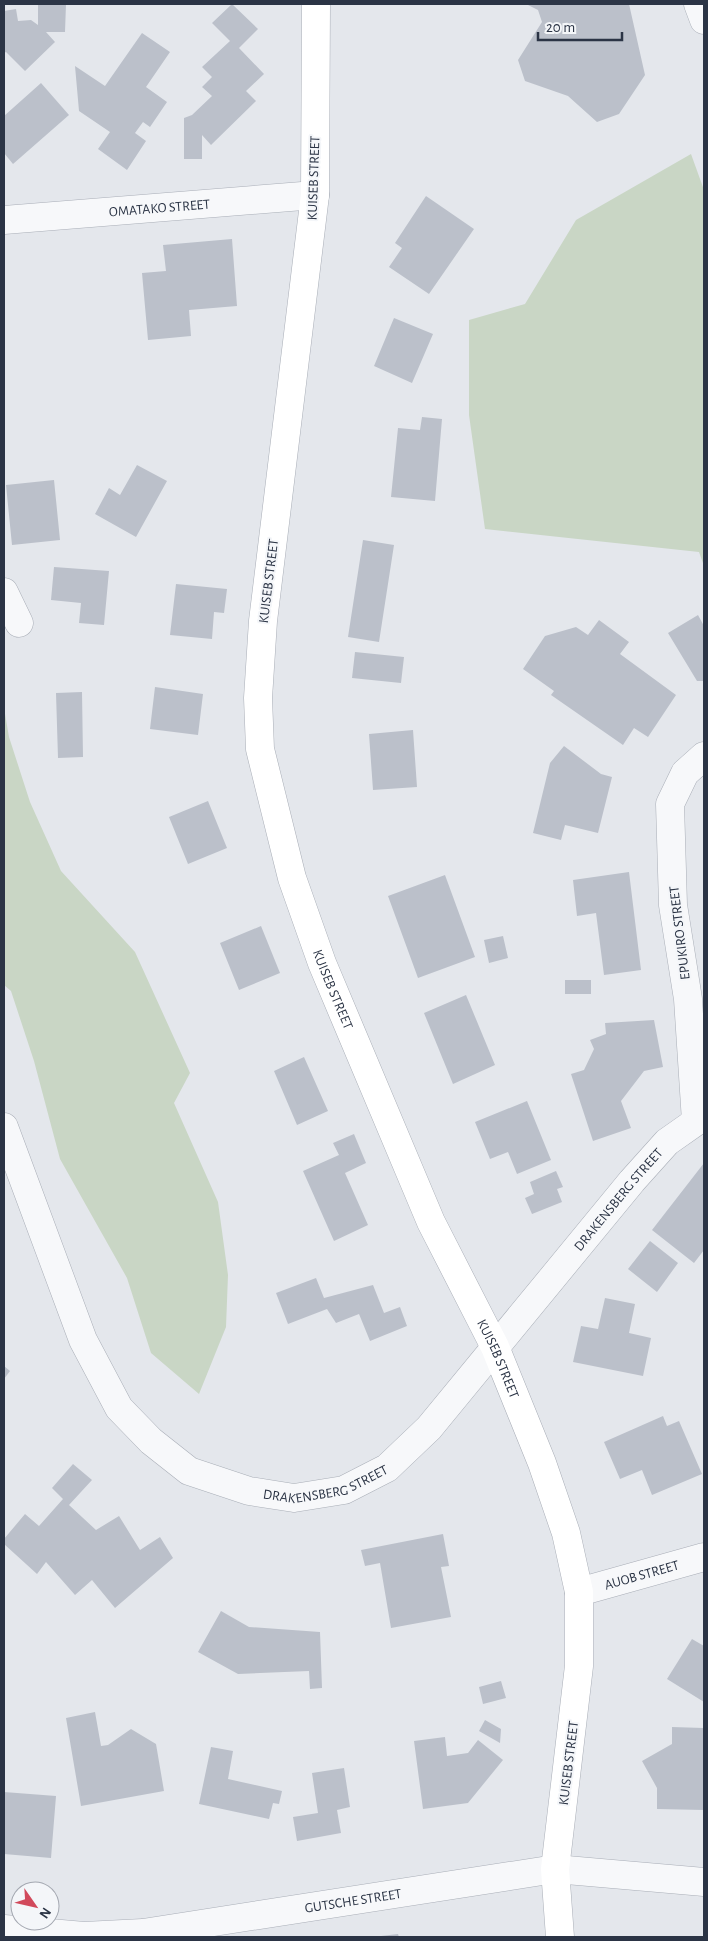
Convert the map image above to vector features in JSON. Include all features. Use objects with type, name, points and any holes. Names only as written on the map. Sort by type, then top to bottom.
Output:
[{"type":"street","name":"KUISEB STREET","points":[[316,4],[315,195],[263,621],[258,698],[260,749],[292,878],[322,963],[431,1222],[494,1347],[542,1463],[566,1533],[579,1592],[579,1666],[555,1869],[560,1937]]},
{"type":"street","points":[[698,4],[704,20]]},
{"type":"street","name":"OMATAKO STREET","points":[[4,220],[315,195]]},
{"type":"street","points":[[4,592],[19,623]]},
{"type":"street","name":"EPUKIRO STREET","points":[[700,1118],[688,999],[673,905],[670,804],[685,773],[704,756]]},
{"type":"street","name":"DRAKENSBERG STREET","points":[[4,1127],[84,1340],[119,1408],[151,1441],[189,1471],[249,1491],[294,1498],[344,1490],[387,1468],[429,1428],[632,1181],[667,1142],[700,1118]]},
{"type":"street","name":"AUOB STREET","points":[[579,1592],[704,1557]]},
{"type":"street","name":"GUTSCHE STREET","points":[[4,1930],[84,1936],[143,1933],[555,1869],[704,1882]]},
{"type":"green space","points":[[691,154],[704,190],[704,566],[699,552],[485,529],[469,415],[469,320],[525,304],[576,220]]},
{"type":"green space","points":[[4,708],[9,737],[30,802],[61,871],[135,952],[190,1073],[174,1103],[218,1202],[228,1275],[226,1327],[199,1394],[151,1353],[127,1278],[60,1159],[34,1061],[11,991],[4,985]]},
{"type":"building","points":[[38,4],[66,4],[65,32],[46,32],[55,42],[25,71],[6,52],[4,53],[4,11],[16,9],[18,21],[31,20],[38,25]]},
{"type":"building","points":[[232,4],[258,29],[239,48],[264,74],[246,91],[256,101],[211,145],[202,135],[202,159],[184,159],[184,118],[192,115],[212,96],[202,87],[212,77],[202,67],[230,41],[212,23]]},
{"type":"building","points":[[526,4],[629,4],[645,75],[619,114],[597,122],[568,96],[525,81],[518,60],[542,22],[538,10]]},
{"type":"building","points":[[142,33],[170,52],[146,87],[167,102],[150,127],[143,122],[135,133],[146,141],[127,170],[98,149],[110,132],[79,111],[75,66],[105,86]]},
{"type":"building","points":[[41,83],[69,115],[13,164],[4,153],[4,116]]},
{"type":"building","points":[[426,196],[474,229],[429,294],[389,267],[402,248],[395,243]]},
{"type":"building","points":[[232,239],[237,306],[189,310],[191,336],[148,340],[142,273],[166,271],[163,245]]},
{"type":"building","points":[[394,318],[433,334],[412,383],[374,366]]},
{"type":"building","points":[[422,417],[442,419],[435,501],[391,497],[398,428],[420,430]]},
{"type":"building","points":[[137,465],[167,481],[136,537],[95,514],[109,488],[120,495]]},
{"type":"building","points":[[54,480],[60,540],[12,545],[6,485]]},
{"type":"building","points":[[363,540],[394,545],[379,642],[348,637]]},
{"type":"building","points":[[54,567],[109,571],[104,625],[79,623],[81,603],[51,600]]},
{"type":"building","points":[[176,584],[227,589],[224,613],[214,612],[212,639],[170,635]]},
{"type":"building","points":[[698,615],[704,626],[704,681],[697,681],[668,633]]},
{"type":"building","points":[[599,620],[629,642],[620,654],[676,695],[648,737],[634,728],[623,745],[551,695],[554,691],[523,669],[545,636],[576,627],[588,635]]},
{"type":"building","points":[[355,652],[404,657],[401,683],[352,678]]},
{"type":"building","points":[[155,687],[203,694],[198,735],[150,729]]},
{"type":"building","points":[[82,692],[83,757],[58,758],[56,693]]},
{"type":"building","points":[[413,730],[417,787],[373,790],[369,734]]},
{"type":"building","points":[[564,746],[601,774],[612,777],[598,833],[565,825],[561,840],[533,833],[550,763]]},
{"type":"building","points":[[208,801],[227,848],[188,864],[169,817]]},
{"type":"building","points":[[629,872],[641,970],[604,975],[596,913],[577,916],[573,880]]},
{"type":"building","points":[[445,875],[475,957],[418,978],[388,896]]},
{"type":"building","points":[[261,926],[280,973],[239,990],[220,943]]},
{"type":"building","points":[[503,936],[508,958],[489,963],[484,940]]},
{"type":"building","points":[[565,980],[591,980],[591,994],[565,994]]},
{"type":"building","points":[[466,995],[495,1065],[453,1084],[424,1013]]},
{"type":"building","points":[[654,1020],[663,1067],[644,1071],[621,1101],[631,1128],[593,1141],[571,1074],[584,1070],[594,1049],[590,1040],[606,1034],[605,1023]]},
{"type":"building","points":[[304,1057],[328,1111],[297,1125],[274,1071]]},
{"type":"building","points":[[527,1101],[551,1160],[517,1174],[508,1152],[490,1159],[475,1122]]},
{"type":"building","points":[[354,1134],[366,1163],[345,1173],[368,1225],[334,1241],[303,1171],[339,1155],[333,1143]]},
{"type":"building","points":[[704,1163],[704,1250],[694,1263],[652,1230]]},
{"type":"building","points":[[556,1171],[563,1187],[557,1189],[562,1202],[532,1214],[525,1198],[534,1194],[530,1182]]},
{"type":"building","points":[[650,1241],[678,1263],[657,1292],[628,1269]]},
{"type":"building","points":[[316,1278],[324,1298],[373,1285],[384,1313],[400,1307],[407,1326],[370,1341],[359,1314],[336,1323],[327,1309],[288,1324],[276,1293]]},
{"type":"building","points":[[605,1298],[635,1304],[629,1333],[651,1338],[643,1376],[573,1362],[581,1326],[598,1329]]},
{"type":"building","points":[[4,1366],[10,1371],[4,1379]]},
{"type":"building","points":[[663,1416],[667,1426],[679,1421],[702,1474],[652,1495],[642,1470],[620,1479],[604,1442]]},
{"type":"building","points":[[73,1464],[92,1480],[69,1505],[96,1530],[119,1516],[140,1550],[160,1537],[173,1558],[115,1608],[92,1580],[75,1595],[46,1562],[37,1574],[4,1544],[4,1539],[25,1514],[39,1526],[63,1499],[52,1488]]},
{"type":"building","points":[[443,1534],[449,1566],[441,1567],[451,1617],[391,1628],[380,1563],[365,1566],[361,1550]]},
{"type":"building","points":[[221,1611],[249,1627],[320,1632],[322,1688],[310,1689],[309,1671],[238,1674],[198,1652]]},
{"type":"building","points":[[692,1639],[704,1646],[704,1702],[667,1679]]},
{"type":"building","points":[[501,1681],[506,1698],[483,1704],[479,1687]]},
{"type":"building","points":[[95,1712],[101,1746],[108,1745],[131,1729],[156,1744],[164,1791],[81,1806],[66,1718]]},
{"type":"building","points":[[485,1720],[501,1729],[500,1743],[479,1731]]},
{"type":"building","points":[[672,1727],[704,1728],[704,1810],[657,1809],[657,1788],[642,1761],[672,1744]]},
{"type":"building","points":[[445,1737],[447,1756],[468,1753],[478,1740],[503,1760],[468,1803],[423,1809],[414,1741]]},
{"type":"building","points":[[211,1747],[233,1751],[228,1779],[282,1791],[279,1804],[273,1803],[269,1819],[199,1804]]},
{"type":"building","points":[[344,1768],[350,1807],[337,1810],[341,1833],[297,1841],[293,1817],[318,1813],[312,1773]]},
{"type":"building","points":[[4,1792],[56,1796],[51,1858],[4,1854]]},
{"type":"building","points":[[398,1934],[399,1937],[381,1937],[381,1936]]}]
